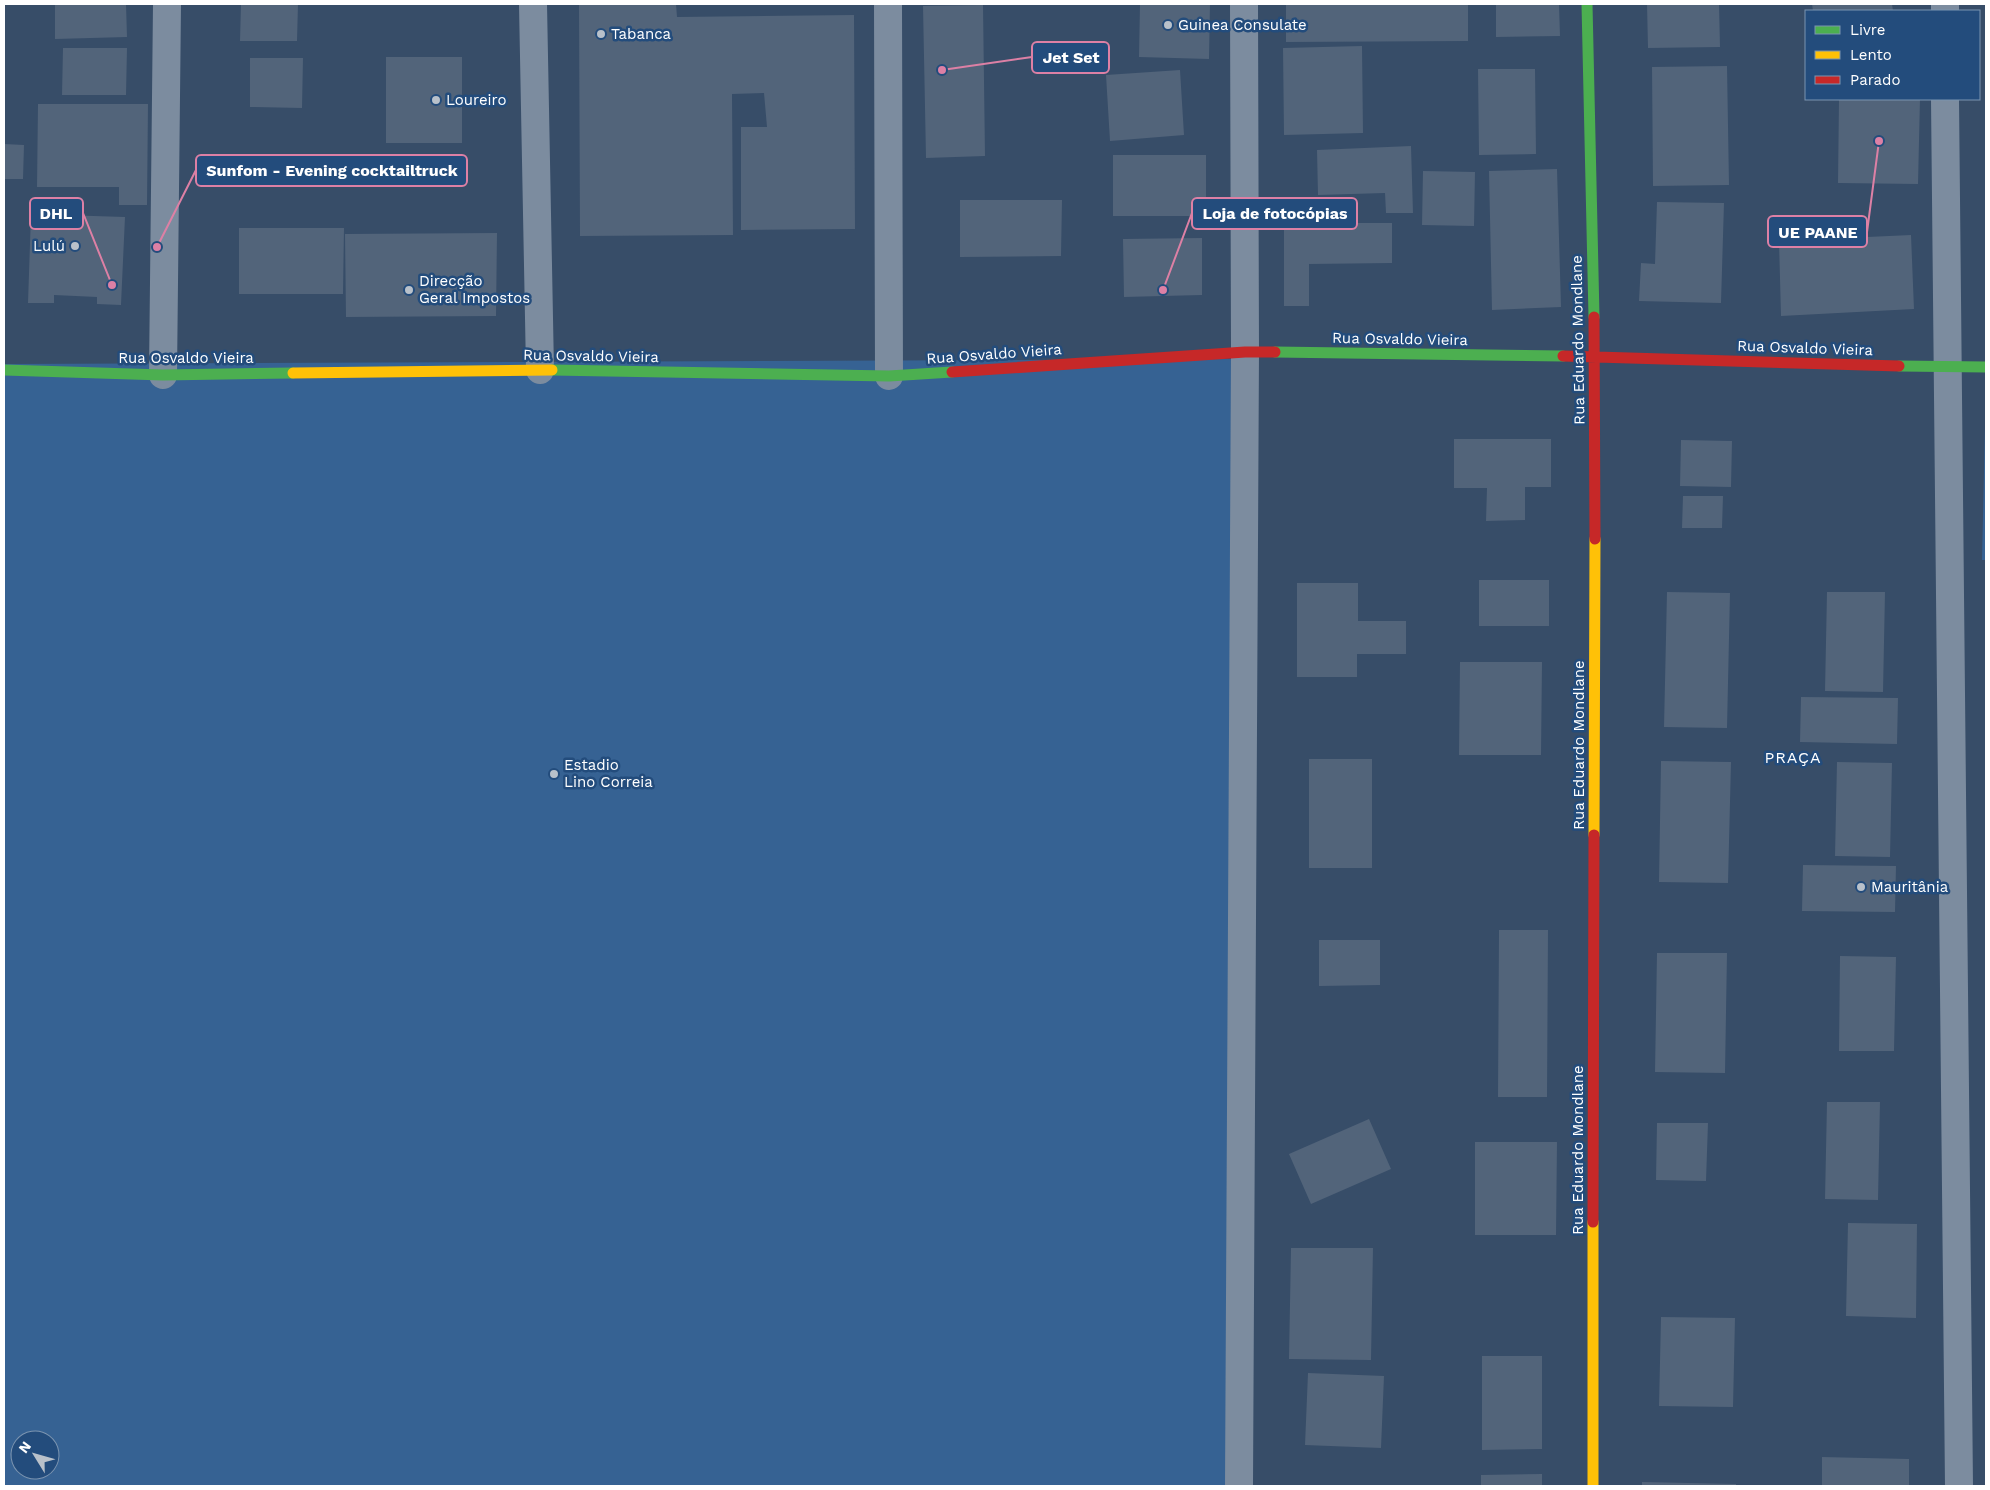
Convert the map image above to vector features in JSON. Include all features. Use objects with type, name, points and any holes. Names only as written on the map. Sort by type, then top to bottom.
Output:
[{"type":"street","points":[[163,375],[167,4]]},
{"type":"street","points":[[533,4],[540,370]]},
{"type":"street","points":[[888,4],[889,376]]},
{"type":"street","points":[[1238,1486],[1244,4]]},
{"type":"street","name":"Rua Eduardo Mondlane","points":[[1587,4],[1595,356],[1593,1486]]},
{"type":"street","points":[[1945,100],[1959,1486]]},
{"type":"street","name":"Rua Osvaldo Vieira","points":[[4,370],[163,375],[540,370],[889,376],[1244,352],[1595,356],[1947,368],[1986,367]]},
{"type":"shaded area","points":[[1239,359],[1238,1486],[4,1486],[4,364]]},
{"type":"shaded area","points":[[1985,426],[1986,560],[1982,560]]},
{"type":"building","points":[[55,4],[126,4],[127,37],[55,39]]},
{"type":"building","points":[[241,4],[298,4],[297,41],[240,41]]},
{"type":"building","points":[[579,4],[676,4],[677,17],[854,15],[855,229],[741,230],[741,127],[767,127],[764,93],[732,94],[733,235],[580,236]]},
{"type":"building","points":[[1140,4],[1210,4],[1209,59],[1139,57]]},
{"type":"building","points":[[1286,4],[1468,4],[1468,41],[1286,42]]},
{"type":"building","points":[[1496,4],[1559,4],[1560,36],[1496,37]]},
{"type":"building","points":[[1647,4],[1719,4],[1720,47],[1648,48]]},
{"type":"building","points":[[1812,4],[1892,4],[1893,10],[1813,10]]},
{"type":"building","points":[[983,5],[985,156],[926,158],[923,6]]},
{"type":"building","points":[[1362,46],[1363,133],[1284,135],[1283,48]]},
{"type":"building","points":[[63,48],[127,48],[126,95],[62,95]]},
{"type":"building","points":[[386,57],[462,57],[462,143],[386,143]]},
{"type":"building","points":[[250,58],[303,58],[302,108],[250,107]]},
{"type":"building","points":[[1727,66],[1729,185],[1653,186],[1652,67]]},
{"type":"building","points":[[1478,69],[1535,69],[1536,154],[1479,155]]},
{"type":"building","points":[[1180,70],[1184,135],[1110,141],[1106,75]]},
{"type":"building","points":[[1839,100],[1920,100],[1918,184],[1838,183]]},
{"type":"building","points":[[38,104],[148,104],[147,205],[119,205],[119,187],[37,187]]},
{"type":"building","points":[[4,144],[24,145],[23,179],[4,179]]},
{"type":"building","points":[[1411,146],[1413,213],[1386,213],[1385,193],[1318,195],[1317,150]]},
{"type":"building","points":[[1113,155],[1206,155],[1206,216],[1113,216]]},
{"type":"building","points":[[1557,169],[1561,307],[1492,310],[1489,171]]},
{"type":"building","points":[[1423,171],[1475,172],[1474,226],[1422,225]]},
{"type":"building","points":[[960,200],[1062,200],[1061,256],[960,257]]},
{"type":"building","points":[[1657,202],[1724,203],[1721,303],[1639,301],[1641,263],[1655,264]]},
{"type":"building","points":[[1284,213],[1309,213],[1309,223],[1392,223],[1392,263],[1309,264],[1309,306],[1284,306]]},
{"type":"building","points":[[31,214],[125,217],[121,305],[97,304],[97,297],[54,295],[54,303],[28,303]]},
{"type":"building","points":[[239,228],[344,228],[343,294],[239,294]]},
{"type":"building","points":[[497,233],[496,316],[346,317],[345,234]]},
{"type":"building","points":[[1911,235],[1914,309],[1781,316],[1779,241]]},
{"type":"building","points":[[1202,238],[1202,295],[1124,297],[1123,239]]},
{"type":"building","points":[[1454,439],[1551,439],[1551,487],[1525,487],[1525,520],[1486,521],[1487,488],[1454,488]]},
{"type":"building","points":[[1681,440],[1732,441],[1731,487],[1680,486]]},
{"type":"building","points":[[1683,496],[1723,496],[1722,528],[1682,528]]},
{"type":"building","points":[[1479,580],[1549,580],[1549,626],[1479,626]]},
{"type":"building","points":[[1297,583],[1358,583],[1358,621],[1406,621],[1406,654],[1357,654],[1357,677],[1297,677]]},
{"type":"building","points":[[1667,592],[1730,593],[1727,728],[1664,727]]},
{"type":"building","points":[[1827,592],[1885,592],[1883,692],[1825,691]]},
{"type":"building","points":[[1460,662],[1542,662],[1541,755],[1459,755]]},
{"type":"building","points":[[1801,697],[1898,698],[1897,744],[1800,742]]},
{"type":"building","points":[[1309,759],[1372,759],[1372,868],[1309,868]]},
{"type":"building","points":[[1661,761],[1731,762],[1728,883],[1659,882]]},
{"type":"building","points":[[1837,762],[1892,763],[1890,857],[1835,856]]},
{"type":"building","points":[[1803,865],[1896,866],[1895,912],[1802,911]]},
{"type":"building","points":[[1499,930],[1548,930],[1547,1097],[1498,1097]]},
{"type":"building","points":[[1319,940],[1380,940],[1380,985],[1319,986]]},
{"type":"building","points":[[1657,953],[1727,953],[1725,1073],[1655,1072]]},
{"type":"building","points":[[1840,956],[1896,957],[1894,1051],[1839,1051]]},
{"type":"building","points":[[1827,1102],[1880,1102],[1878,1200],[1825,1199]]},
{"type":"building","points":[[1369,1119],[1391,1169],[1311,1204],[1289,1154]]},
{"type":"building","points":[[1657,1123],[1708,1123],[1706,1181],[1656,1180]]},
{"type":"building","points":[[1475,1142],[1557,1142],[1556,1235],[1475,1235]]},
{"type":"building","points":[[1848,1223],[1917,1224],[1916,1318],[1846,1316]]},
{"type":"building","points":[[1291,1248],[1373,1248],[1371,1360],[1289,1359]]},
{"type":"building","points":[[1661,1317],[1735,1318],[1733,1407],[1659,1406]]},
{"type":"building","points":[[1482,1356],[1542,1356],[1542,1449],[1482,1450]]},
{"type":"building","points":[[1308,1373],[1384,1376],[1381,1448],[1305,1445]]},
{"type":"building","points":[[1822,1457],[1909,1459],[1909,1486],[1822,1486]]},
{"type":"building","points":[[1542,1474],[1542,1486],[1481,1486],[1481,1475]]},
{"type":"building","points":[[1642,1482],[1736,1484],[1736,1486],[1642,1486]]},
{"type":"traffic: fast","points":[[1587,4],[1594,317]]},
{"type":"traffic: fast","points":[[1275,352],[1563,356]]},
{"type":"traffic: fast","points":[[1899,366],[1986,367]]},
{"type":"traffic: fast","points":[[4,370],[163,375],[293,373]]},
{"type":"traffic: fast","points":[[552,370],[889,376],[952,372]]},
{"type":"traffic: slow","points":[[293,373],[552,370]]},
{"type":"traffic: slow","points":[[1594,835],[1595,539]]},
{"type":"traffic: slow","points":[[1593,1222],[1593,1486]]},
{"type":"traffic: jam","points":[[1594,317],[1595,539]]},
{"type":"traffic: jam","points":[[952,372],[1245,352],[1275,352]]},
{"type":"traffic: jam","points":[[1563,356],[1899,366]]},
{"type":"traffic: jam","points":[[1593,1222],[1594,835]]},
{"type":"place","name":"Guinea Consulate","points":[[1168,25]]},
{"type":"place","name":"Tabanca","points":[[601,34]]},
{"type":"place","name":"Jet Set","points":[[942,70]]},
{"type":"place","name":"Loureiro","points":[[436,100]]},
{"type":"place","name":"UE PAANE","points":[[1879,141]]},
{"type":"place","name":"Lulú","points":[[75,246]]},
{"type":"place","name":"Sunfom - Evening cocktailtruck","points":[[157,247]]},
{"type":"place","name":"DHL","points":[[112,285]]},
{"type":"place","name":"Direcção Geral Impostos","points":[[409,290]]},
{"type":"place","name":"Loja de fotocópias","points":[[1163,290]]},
{"type":"place","name":"Estadio Lino Correia","points":[[554,774]]},
{"type":"place","name":"Mauritânia","points":[[1861,887]]},
{"type":"district","name":"PRAÇA","points":[[1793,757]]}]
